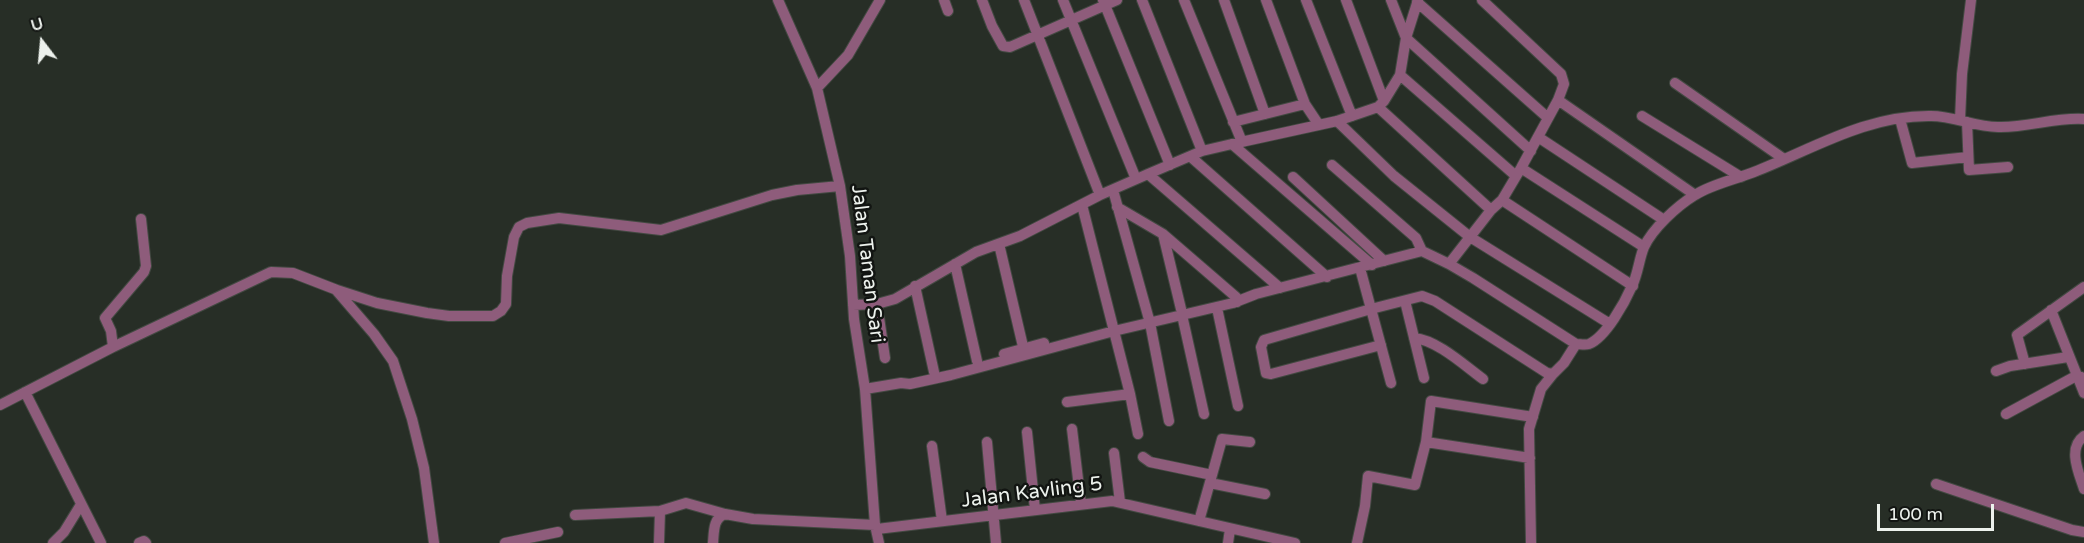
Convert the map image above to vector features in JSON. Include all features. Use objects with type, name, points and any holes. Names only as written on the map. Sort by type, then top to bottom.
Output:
[{"type":"street","name":"Jalan Taman Sari","points":[[778,0],[818,88],[840,186],[865,389],[879,543]]},
{"type":"street","points":[[818,88],[848,56],[880,0]]},
{"type":"street","points":[[944,0],[948,11]]},
{"type":"street","points":[[982,0],[1003,46],[1010,47],[1071,21],[1104,3],[1117,0]]},
{"type":"street","points":[[1024,0],[1100,195]]},
{"type":"street","points":[[1063,0],[1136,179]]},
{"type":"street","points":[[1142,0],[1202,151]]},
{"type":"street","points":[[1184,0],[1233,122],[1237,143],[1372,265]]},
{"type":"street","points":[[1224,0],[1265,114]]},
{"type":"street","points":[[1266,0],[1305,104],[1319,125]]},
{"type":"street","points":[[1306,0],[1352,116]]},
{"type":"street","points":[[1347,0],[1381,104],[1491,210]]},
{"type":"street","points":[[1391,0],[1406,38],[1531,151]]},
{"type":"street","points":[[1449,264],[1491,210],[1502,200],[1531,151],[1564,84],[1561,74],[1482,0]]},
{"type":"street","points":[[1971,0],[1962,74],[1969,170],[2008,167]]},
{"type":"street","points":[[853,305],[877,304],[895,298],[976,252],[1020,236],[1100,195],[1202,151],[1337,121],[1381,104],[1400,75],[1406,38],[1417,1],[1548,117]]},
{"type":"street","points":[[1104,3],[1170,165]]},
{"type":"street","points":[[1400,75],[1519,172],[1644,247]]},
{"type":"street","points":[[1675,83],[1784,159]]},
{"type":"street","points":[[1558,100],[1695,195]]},
{"type":"street","points":[[1233,122],[1305,104]]},
{"type":"street","points":[[1642,116],[1740,177]]},
{"type":"street","points":[[1332,165],[1416,238],[1422,251],[1449,264],[1576,344],[1587,345],[1598,338],[1610,324],[1633,286],[1644,247],[1657,226],[1695,195],[1859,127],[1929,116],[1996,128],[2023,127],[2065,118],[2084,118]]},
{"type":"street","points":[[1900,119],[1912,164],[1968,157]]},
{"type":"street","points":[[1337,121],[1394,176],[1470,237],[1610,324]]},
{"type":"street","points":[[1538,137],[1664,220]]},
{"type":"street","points":[[1191,157],[1327,277]]},
{"type":"street","points":[[1148,174],[1280,288]]},
{"type":"street","points":[[1293,177],[1384,261]]},
{"type":"street","points":[[0,405],[113,347],[271,272],[293,273],[337,291],[377,303],[427,313],[449,316],[493,316],[506,304],[507,276],[514,237],[519,227],[527,223],[559,218],[661,230],[772,195],[840,186]]},
{"type":"street","points":[[1113,190],[1149,320],[1169,421]]},
{"type":"street","points":[[1502,200],[1633,286]]},
{"type":"street","points":[[1082,205],[1131,394],[1138,434]]},
{"type":"street","points":[[1117,207],[1163,234],[1240,299]]},
{"type":"street","points":[[113,347],[111,331],[105,318],[144,272],[147,261],[141,219]]},
{"type":"street","points":[[1163,234],[1204,414]]},
{"type":"street","points":[[999,244],[1024,352]]},
{"type":"street","points":[[865,389],[901,383],[910,384],[1113,328],[1240,299],[1422,251]]},
{"type":"street","points":[[956,264],[977,361]]},
{"type":"street","points":[[1360,267],[1391,383]]},
{"type":"street","points":[[915,286],[934,372]]},
{"type":"street","points":[[2025,364],[2017,335],[2084,287]]},
{"type":"street","points":[[337,291],[374,334],[393,361],[412,419],[424,468],[434,543]]},
{"type":"street","points":[[1381,345],[1271,374],[1266,373],[1261,344],[1264,340],[1371,309],[1427,297],[1543,371],[1553,374]]},
{"type":"street","points":[[1181,312],[1216,308],[1240,299]]},
{"type":"street","points":[[1405,301],[1424,378]]},
{"type":"street","points":[[877,304],[885,358]]},
{"type":"street","points":[[1216,308],[1238,406]]},
{"type":"street","points":[[2051,310],[2068,357],[2080,377],[2084,393]]},
{"type":"street","points":[[1414,338],[1431,343],[1483,378]]},
{"type":"street","points":[[1531,543],[1529,429],[1545,381],[1564,363],[1576,344]]},
{"type":"street","points":[[1996,371],[2068,357]]},
{"type":"street","points":[[901,383],[910,378],[934,372],[951,372],[977,361],[998,360]]},
{"type":"street","points":[[2006,414],[2080,377]]},
{"type":"street","points":[[25,393],[100,543]]},
{"type":"street","points":[[1067,402],[1131,394]]},
{"type":"street","points":[[1357,543],[1365,506],[1368,476],[1415,485],[1426,442],[1431,401],[1533,417]]},
{"type":"street","points":[[1072,429],[1081,504]]},
{"type":"street","points":[[1027,432],[1035,510]]},
{"type":"street","points":[[2084,436],[2076,444],[2075,453],[2084,489]]},
{"type":"street","points":[[1199,521],[1222,439],[1250,442]]},
{"type":"street","points":[[987,442],[996,543]]},
{"type":"street","points":[[1426,442],[1530,458]]},
{"type":"street","points":[[932,446],[942,521]]},
{"type":"street","points":[[1114,453],[1120,502]]},
{"type":"street","points":[[1143,457],[1150,462],[1265,495]]},
{"type":"street","points":[[1936,484],[2084,532]]},
{"type":"street","name":"Jalan Kavling 5","points":[[575,515],[660,511],[686,503],[753,519],[876,527],[1112,501],[1295,543]]},
{"type":"street","points":[[53,543],[64,532],[80,506]]},
{"type":"street","points":[[659,543],[660,511]]},
{"type":"street","points":[[713,543],[715,522],[720,515],[725,514]]},
{"type":"street","points":[[1228,543],[1230,529]]},
{"type":"street","points":[[505,543],[558,532]]},
{"type":"street","points":[[139,543],[144,541],[146,543]]}]
